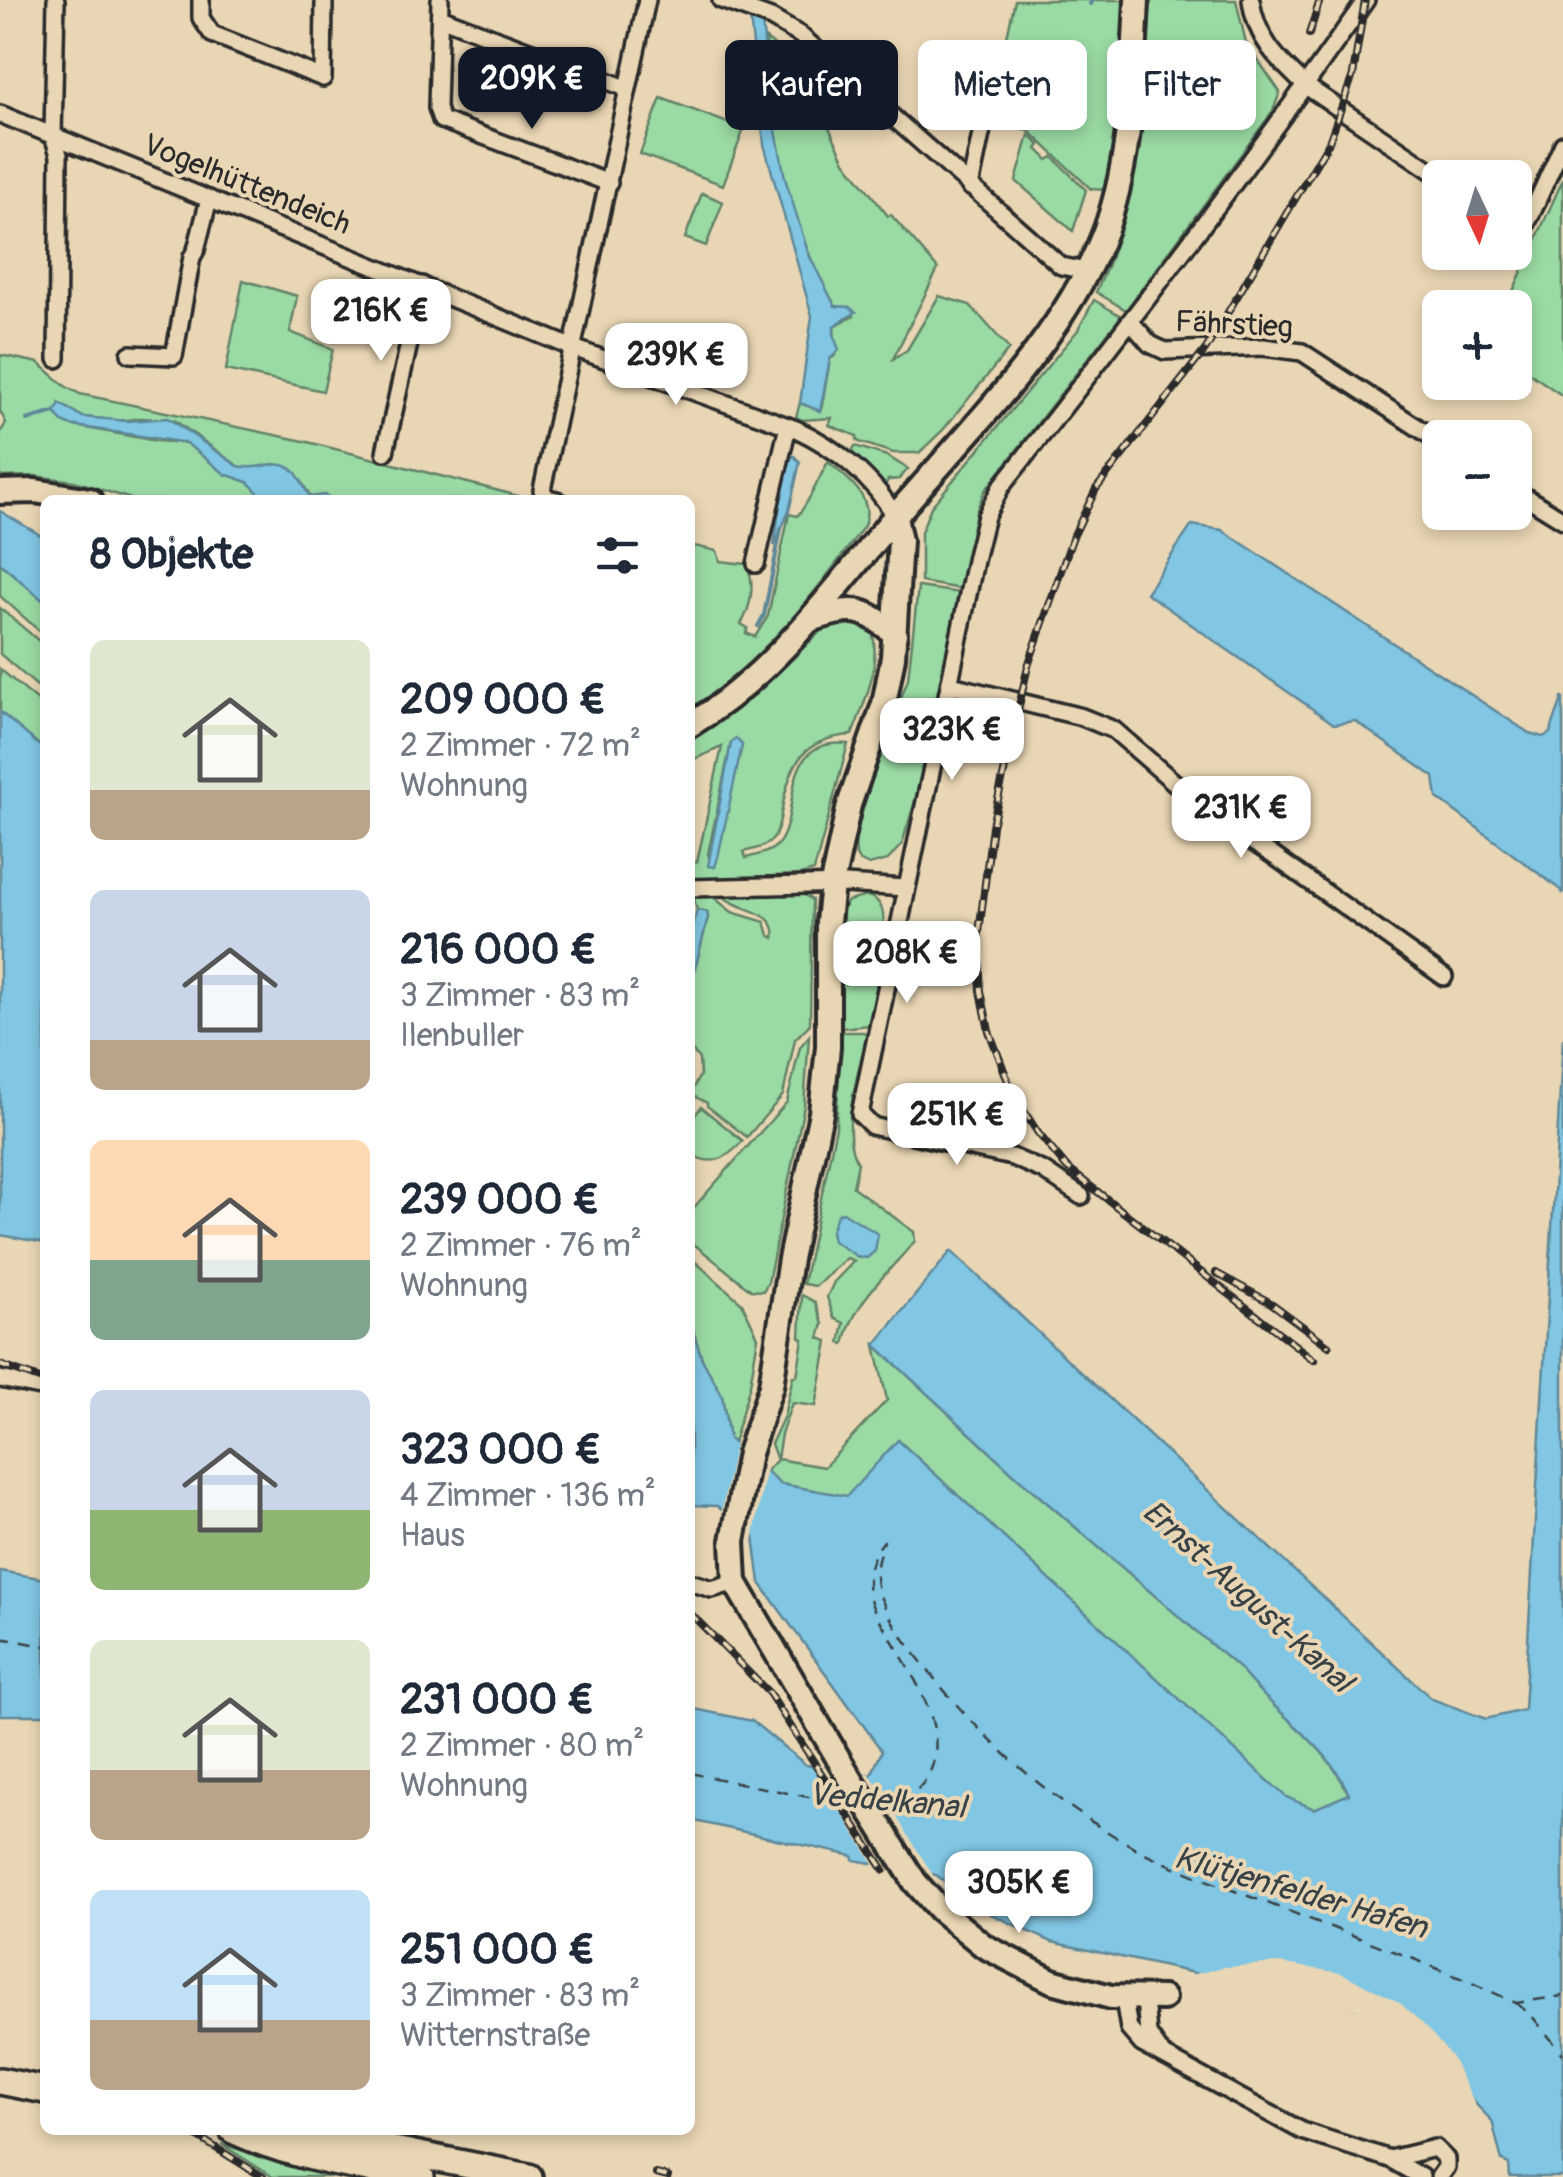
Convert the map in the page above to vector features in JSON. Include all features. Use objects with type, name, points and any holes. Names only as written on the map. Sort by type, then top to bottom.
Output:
[{"type":"main road","points":[[0,2081],[40,2089]]},
{"type":"main road","points":[[244,2135],[260,2142],[412,2173],[528,2177]]},
{"type":"main road","points":[[308,2135],[412,2173]]},
{"type":"street","points":[[56,0],[53,136],[60,155],[57,359]]},
{"type":"street","points":[[201,0],[201,18],[212,34],[324,78],[324,0]]},
{"type":"street","points":[[546,495],[542,490],[571,347],[647,0]]},
{"type":"street","points":[[695,721],[751,681],[806,621],[1036,351],[1066,310],[1107,225],[1125,158],[1137,0]]},
{"type":"street","points":[[1251,0],[1253,18],[1263,41],[1306,86],[1422,164]]},
{"type":"street","points":[[1081,1196],[1030,1163],[872,1126],[860,1114],[976,556],[1000,486],[1130,321],[1366,0]]},
{"type":"street","points":[[728,2],[772,18],[804,38],[1060,266],[1086,272]]},
{"type":"street","points":[[609,184],[441,120],[437,108],[440,8],[626,88]]},
{"type":"street","name":"Vogelhüttendeich","points":[[0,114],[571,347],[792,427],[818,439],[854,466],[895,517]]},
{"type":"street","points":[[970,187],[982,130]]},
{"type":"street","points":[[1532,212],[1563,144]]},
{"type":"street","points":[[130,354],[174,356],[192,257],[210,198]]},
{"type":"street","points":[[385,452],[422,285]]},
{"type":"street","name":"Fährstieg","points":[[1130,321],[1150,344],[1165,351],[1263,347],[1302,352],[1422,430]]},
{"type":"street","points":[[756,564],[792,427]]},
{"type":"street","points":[[0,492],[59,495]]},
{"type":"street","points":[[1532,501],[1563,520]]},
{"type":"street","points":[[895,517],[900,541],[896,634],[889,682],[849,804],[832,884],[824,1088],[771,1386],[749,1453],[736,1526],[735,1582],[911,1875],[954,1923],[1015,1964],[1078,1991],[1144,1999],[1148,2034],[1160,2051],[1302,2131],[1390,2159],[1421,2177]]},
{"type":"street","points":[[806,621],[853,609],[877,619],[896,634]]},
{"type":"street","points":[[951,685],[1082,717],[1114,730],[1214,817],[1444,977]]},
{"type":"street","points":[[695,888],[832,884],[904,888]]},
{"type":"street","points":[[0,1378],[40,1387]]},
{"type":"street","points":[[695,1583],[712,1588],[735,1582]]},
{"type":"street","points":[[1390,2159],[1435,2148],[1446,2159],[1439,2177]]},
{"type":"green space","points":[[1015,0],[1127,0],[1124,40],[1107,40],[1107,130],[1118,130],[1106,190],[1091,189],[1024,130],[1087,130],[1087,40],[1006,40]]},
{"type":"green space","points":[[1151,0],[1236,0],[1245,40],[1148,40]]},
{"type":"green space","points":[[1256,57],[1280,92],[1273,111],[1126,310],[1096,292],[1122,221],[1140,130],[1256,130]]},
{"type":"green space","points":[[661,98],[725,122],[725,130],[744,130],[723,185],[640,154]]},
{"type":"green space","points":[[775,130],[830,130],[845,161],[888,216],[938,269],[893,359],[907,350],[939,296],[970,305],[1009,349],[943,430],[919,453],[893,453],[857,441],[857,436],[829,425],[832,418],[796,417],[800,403],[821,411],[830,359],[836,355],[834,326],[854,316],[849,307],[836,307],[819,276],[794,211]]},
{"type":"green space","points":[[1029,135],[1048,160],[1053,157],[1086,190],[1073,231],[1016,181]]},
{"type":"green space","points":[[1563,179],[1563,396],[1532,375],[1532,290],[1514,290],[1522,270],[1532,270],[1532,249]]},
{"type":"green space","points":[[702,193],[723,202],[706,246],[685,238]]},
{"type":"green space","points":[[243,280],[297,296],[290,332],[333,349],[323,391],[226,370]]},
{"type":"green space","points":[[1094,300],[1121,316],[984,492],[976,512],[961,589],[921,582],[921,532],[931,507],[1078,330]]},
{"type":"green space","points":[[0,355],[39,363],[80,394],[304,441],[515,495],[309,495],[301,481],[274,464],[247,469],[238,466],[174,420],[83,417],[60,404],[69,425],[186,443],[225,474],[248,482],[260,495],[118,495],[74,481],[0,477],[0,433],[6,423],[0,411]]},
{"type":"green space","points":[[855,446],[887,456],[908,469],[899,479],[888,480],[885,486],[851,453]]},
{"type":"green space","points":[[828,462],[858,489],[866,506],[864,526],[786,626],[741,671],[695,705],[695,546],[717,551],[720,561],[746,564],[751,594],[741,624],[748,628],[746,633],[755,637],[768,616],[789,514],[797,516]]},
{"type":"green space","points":[[0,563],[40,598],[40,632],[0,596]]},
{"type":"green space","points":[[918,587],[961,593],[920,784],[902,844],[888,860],[869,865],[856,855],[855,838],[872,777],[908,679]]},
{"type":"green space","points":[[0,608],[40,642],[40,689],[0,654]]},
{"type":"green space","points":[[857,619],[872,630],[873,670],[852,735],[822,741],[802,756],[789,778],[775,836],[763,846],[744,852],[746,858],[768,851],[783,835],[800,766],[809,753],[825,745],[848,744],[814,871],[793,877],[695,880],[695,862],[722,747],[695,759],[695,732],[755,695],[826,626]],"holes":[[[731,743],[742,745],[716,862],[710,861],[708,854]]]},
{"type":"green space","points":[[0,669],[40,703],[40,746],[0,712]]},
{"type":"green space","points":[[802,893],[812,900],[810,1024],[795,1039],[783,1095],[747,1137],[695,1097],[700,1075],[695,1054],[695,969],[708,917],[707,912],[697,910],[695,896],[712,896],[732,912],[765,922],[774,938],[774,929],[764,917],[723,896]]},
{"type":"green space","points":[[867,896],[878,901],[883,915],[878,982],[868,1025],[841,1028],[843,909],[848,901]]},
{"type":"green space","points":[[841,1032],[867,1035],[850,1119],[852,1151],[858,1163],[853,1187],[914,1232],[915,1241],[863,1301],[844,1344],[840,1343],[844,1323],[834,1318],[827,1297],[834,1282],[854,1261],[847,1258],[816,1286],[803,1284],[836,1127]]},
{"type":"green space","points":[[809,1036],[804,1106],[768,1282],[763,1291],[751,1290],[695,1245],[695,1206],[787,1102],[800,1047]]},
{"type":"green space","points":[[701,1107],[743,1141],[721,1159],[708,1161],[695,1156],[695,1115]]},
{"type":"green space","points":[[695,1261],[742,1303],[758,1337],[750,1385],[733,1443],[729,1439],[722,1395],[695,1337]]},
{"type":"green space","points":[[802,1295],[815,1302],[823,1324],[819,1338],[828,1341],[816,1406],[792,1403],[777,1459],[824,1467],[887,1400],[875,1345],[1015,1475],[1240,1669],[1326,1758],[1349,1795],[1314,1809],[1286,1798],[898,1440],[847,1497],[781,1484],[766,1471],[777,1460],[771,1444],[784,1416],[793,1376],[797,1376],[803,1339]]},
{"type":"green space","points":[[221,2144],[333,2177],[273,2177]]},
{"type":"water","points":[[748,0],[760,0],[764,40],[752,40]]},
{"type":"water","points":[[762,130],[776,130],[785,178],[809,255],[835,306],[856,312],[834,326],[839,350],[830,359],[820,411],[800,403],[812,316]]},
{"type":"water","points":[[60,404],[83,417],[128,421],[168,418],[238,466],[287,466],[309,495],[260,495],[248,482],[225,474],[186,443],[69,425],[55,412]]},
{"type":"water","points":[[794,456],[800,462],[789,511],[774,546],[786,459]]},
{"type":"water","points":[[0,511],[40,535],[40,598],[0,563]]},
{"type":"water","points":[[1192,525],[1222,530],[1529,733],[1543,737],[1550,733],[1563,696],[1563,894],[1437,798],[1434,777],[1355,721],[1334,724],[1146,593]]},
{"type":"water","points":[[0,712],[40,746],[40,1242],[0,1235]]},
{"type":"water","points":[[736,738],[742,745],[718,857],[715,867],[708,866],[731,743]]},
{"type":"water","points":[[697,910],[707,912],[695,969]]},
{"type":"water","points":[[1563,1038],[1563,2177],[1510,2177],[1509,2164],[1502,2161],[1492,2121],[1461,2089],[1369,2014],[1325,1995],[1212,1977],[1052,1942],[984,1911],[936,1875],[854,1860],[853,1856],[695,1821],[695,1709],[752,1721],[806,1765],[871,1775],[882,1751],[760,1583],[754,1537],[717,1506],[695,1505],[695,1337],[722,1395],[729,1439],[780,1484],[847,1496],[898,1440],[1286,1797],[1314,1809],[1349,1794],[1327,1758],[1240,1669],[1015,1475],[875,1345],[951,1251],[1432,1699],[1486,1719],[1524,1710]]},
{"type":"water","points":[[843,1212],[878,1234],[875,1251],[867,1258],[858,1257],[833,1241],[831,1231],[837,1215]]},
{"type":"water","points":[[0,1571],[40,1578],[40,1715],[0,1715]]},
{"type":"pier","points":[[735,1442],[766,1468],[753,1541],[721,1514]]},
{"type":"pier","points":[[812,1765],[870,1774],[936,1880],[876,1868]]},
{"type":"pier","points":[[1279,1963],[1341,1973],[1399,2002],[1451,2056],[1481,2117],[1394,2036],[1357,2010],[1321,1997],[1186,1976],[1225,1967]]},
{"type":"waterway","points":[[1090,4],[1092,0]]},
{"type":"waterway","points":[[27,420],[55,412]]},
{"type":"waterway","points":[[758,626],[764,615],[781,529]]},
{"type":"ferry route","points":[[877,1803],[915,1792],[933,1764],[936,1745],[918,1686],[870,1599],[870,1568],[884,1541],[877,1585],[909,1647],[995,1745],[1079,1813],[1174,1866],[1427,1964],[1516,2003],[1563,1996]]},
{"type":"ferry route","points":[[0,1638],[40,1645]]},
{"type":"ferry route","points":[[695,1774],[818,1799],[854,1801]]},
{"type":"ferry route","points":[[1516,2003],[1563,2054]]},
{"type":"railway","points":[[1309,34],[1320,0]]},
{"type":"railway","points":[[1314,1360],[1067,1168],[1038,1133],[1013,1094],[989,1031],[981,991],[978,941],[992,826],[1028,666],[1072,539],[1096,489],[1206,349],[1329,142],[1353,75],[1365,0]]},
{"type":"railway","points":[[1216,1273],[1271,1303],[1329,1346]]},
{"type":"railway","points":[[0,1365],[40,1379]]},
{"type":"railway","points":[[695,1618],[769,1693],[884,1870]]},
{"type":"railway","points":[[195,2135],[263,2177]]},
{"type":"railway","points":[[656,2174],[668,2177]]},
{"type":"water label","name":"Ernst-August-Kanal","points":[[1248,1596]]},
{"type":"water label","name":"Veddelkanal","points":[[887,1800]]},
{"type":"water label","name":"Klütjenfelder Hafen","points":[[1301,1892]]}]
